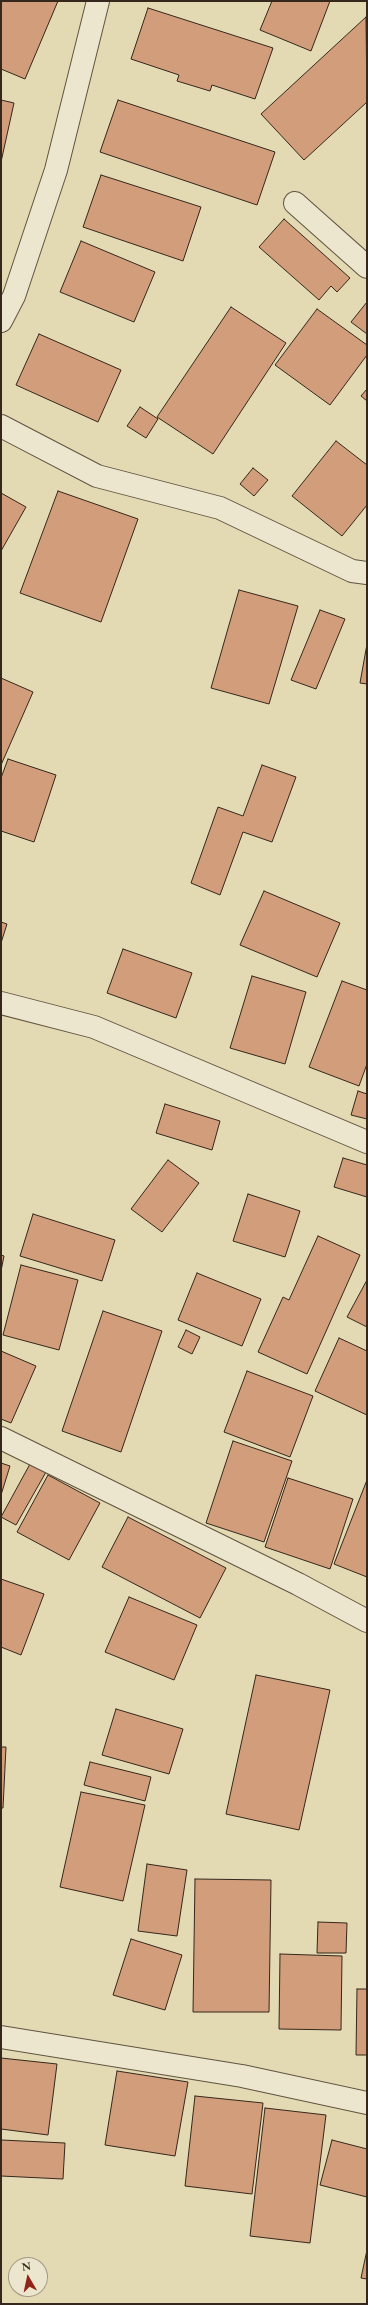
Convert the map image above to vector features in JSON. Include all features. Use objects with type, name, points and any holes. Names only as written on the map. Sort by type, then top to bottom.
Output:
[{"type":"street","points":[[1,321],[14,296],[56,170],[98,1]]},
{"type":"street","points":[[295,204],[367,267]]},
{"type":"street","points":[[1,426],[97,476],[220,508],[352,571],[367,573]]},
{"type":"street","points":[[1,1003],[94,1027],[367,1142]]},
{"type":"street","points":[[1,1438],[298,1584],[367,1621]]},
{"type":"street","points":[[1,2037],[242,2076],[367,2103]]},
{"type":"building","points":[[1,1],[58,1],[25,79],[1,69]]},
{"type":"building","points":[[272,1],[330,1],[311,51],[260,30]]},
{"type":"building","points":[[148,8],[273,48],[255,99],[212,85],[210,91],[177,81],[179,75],[131,59]]},
{"type":"building","points":[[366,17],[367,102],[304,160],[261,114]]},
{"type":"building","points":[[1,100],[14,103],[1,162]]},
{"type":"building","points":[[118,100],[275,152],[257,205],[100,152]]},
{"type":"building","points":[[101,175],[201,207],[183,261],[83,227]]},
{"type":"building","points":[[284,219],[350,278],[337,292],[331,286],[319,300],[259,247]]},
{"type":"building","points":[[81,241],[155,272],[134,322],[60,292]]},
{"type":"building","points":[[367,302],[367,334],[351,322]]},
{"type":"building","points":[[231,307],[286,343],[213,454],[157,417]]},
{"type":"building","points":[[317,309],[367,345],[367,355],[330,405],[275,365]]},
{"type":"building","points":[[39,334],[121,370],[98,422],[16,385]]},
{"type":"building","points":[[367,389],[367,401],[361,396]]},
{"type":"building","points":[[140,407],[158,419],[146,438],[127,426]]},
{"type":"building","points":[[336,441],[367,465],[367,505],[342,536],[292,496]]},
{"type":"building","points":[[253,468],[268,480],[254,496],[240,484]]},
{"type":"building","points":[[58,491],[138,519],[101,622],[20,593]]},
{"type":"building","points":[[1,493],[26,507],[1,551]]},
{"type":"building","points":[[239,590],[298,606],[269,704],[211,688]]},
{"type":"building","points":[[320,610],[345,619],[316,689],[291,680]]},
{"type":"building","points":[[367,644],[367,684],[360,683]]},
{"type":"building","points":[[1,678],[33,692],[1,765]]},
{"type":"building","points":[[8,759],[56,775],[34,842],[1,831],[1,778]]},
{"type":"building","points":[[262,765],[296,777],[272,842],[243,832],[220,895],[191,883],[218,807],[243,816]]},
{"type":"building","points":[[264,891],[340,923],[317,977],[240,945]]},
{"type":"building","points":[[1,922],[7,924],[1,943]]},
{"type":"building","points":[[123,949],[192,973],[176,1018],[107,993]]},
{"type":"building","points":[[252,976],[306,992],[285,1064],[230,1048]]},
{"type":"building","points":[[342,981],[367,990],[367,1064],[359,1086],[309,1067]]},
{"type":"building","points":[[358,1091],[367,1094],[367,1119],[351,1115]]},
{"type":"building","points":[[165,1104],[220,1121],[212,1150],[156,1133]]},
{"type":"building","points":[[343,1158],[367,1165],[367,1197],[334,1187]]},
{"type":"building","points":[[168,1160],[199,1183],[162,1232],[131,1209]]},
{"type":"building","points":[[248,1194],[300,1211],[285,1257],[233,1241]]},
{"type":"building","points":[[33,1214],[115,1240],[102,1281],[20,1256]]},
{"type":"building","points":[[318,1236],[360,1255],[307,1374],[258,1352],[283,1297],[289,1300]]},
{"type":"building","points":[[1,1255],[4,1256],[1,1271]]},
{"type":"building","points":[[21,1265],[78,1280],[59,1350],[3,1335]]},
{"type":"building","points":[[197,1273],[261,1299],[242,1346],[178,1320]]},
{"type":"building","points":[[367,1280],[367,1327],[347,1317]]},
{"type":"building","points":[[103,1311],[162,1331],[121,1452],[62,1431]]},
{"type":"building","points":[[186,1330],[200,1337],[192,1354],[178,1347]]},
{"type":"building","points":[[339,1338],[367,1351],[367,1415],[315,1391]]},
{"type":"building","points":[[1,1351],[36,1366],[11,1423],[1,1419]]},
{"type":"building","points":[[247,1371],[313,1396],[290,1457],[224,1432]]},
{"type":"building","points":[[233,1441],[292,1461],[264,1542],[206,1523]]},
{"type":"building","points":[[1,1463],[10,1466],[1,1495]]},
{"type":"building","points":[[30,1464],[46,1472],[16,1525],[1,1517]]},
{"type":"building","points":[[48,1475],[100,1503],[69,1560],[17,1532]]},
{"type":"building","points":[[288,1478],[353,1499],[330,1569],[265,1547]]},
{"type":"building","points":[[367,1480],[367,1577],[334,1564]]},
{"type":"building","points":[[128,1517],[226,1568],[200,1618],[102,1567]]},
{"type":"building","points":[[1,1579],[44,1594],[21,1655],[1,1647]]},
{"type":"building","points":[[129,1597],[197,1625],[174,1680],[105,1652]]},
{"type":"building","points":[[256,1675],[330,1690],[299,1830],[226,1814]]},
{"type":"building","points":[[116,1709],[183,1729],[169,1774],[102,1755]]},
{"type":"building","points":[[1,1747],[6,1747],[3,1808],[1,1808]]},
{"type":"building","points":[[90,1762],[151,1777],[145,1801],[84,1785]]},
{"type":"building","points":[[81,1792],[145,1805],[123,1901],[60,1887]]},
{"type":"building","points":[[147,1864],[187,1870],[177,1936],[138,1931]]},
{"type":"building","points":[[195,1879],[271,1880],[269,2012],[193,2012]]},
{"type":"building","points":[[318,1922],[347,1923],[346,1953],[317,1953]]},
{"type":"building","points":[[131,1939],[182,1955],[165,2010],[113,1995]]},
{"type":"building","points":[[280,1954],[342,1956],[341,2030],[279,2029]]},
{"type":"building","points":[[357,1989],[367,1989],[367,2055],[356,2055]]},
{"type":"building","points":[[1,2058],[57,2064],[48,2135],[1,2129]]},
{"type":"building","points":[[117,2071],[188,2082],[175,2156],[105,2145]]},
{"type":"building","points":[[195,2096],[263,2103],[252,2194],[185,2186]]},
{"type":"building","points":[[265,2108],[326,2115],[310,2243],[250,2236]]},
{"type":"building","points":[[1,2140],[65,2143],[63,2179],[1,2176]]},
{"type":"building","points":[[332,2140],[367,2149],[367,2197],[320,2185]]},
{"type":"building","points":[[367,2250],[367,2279],[361,2278]]}]
